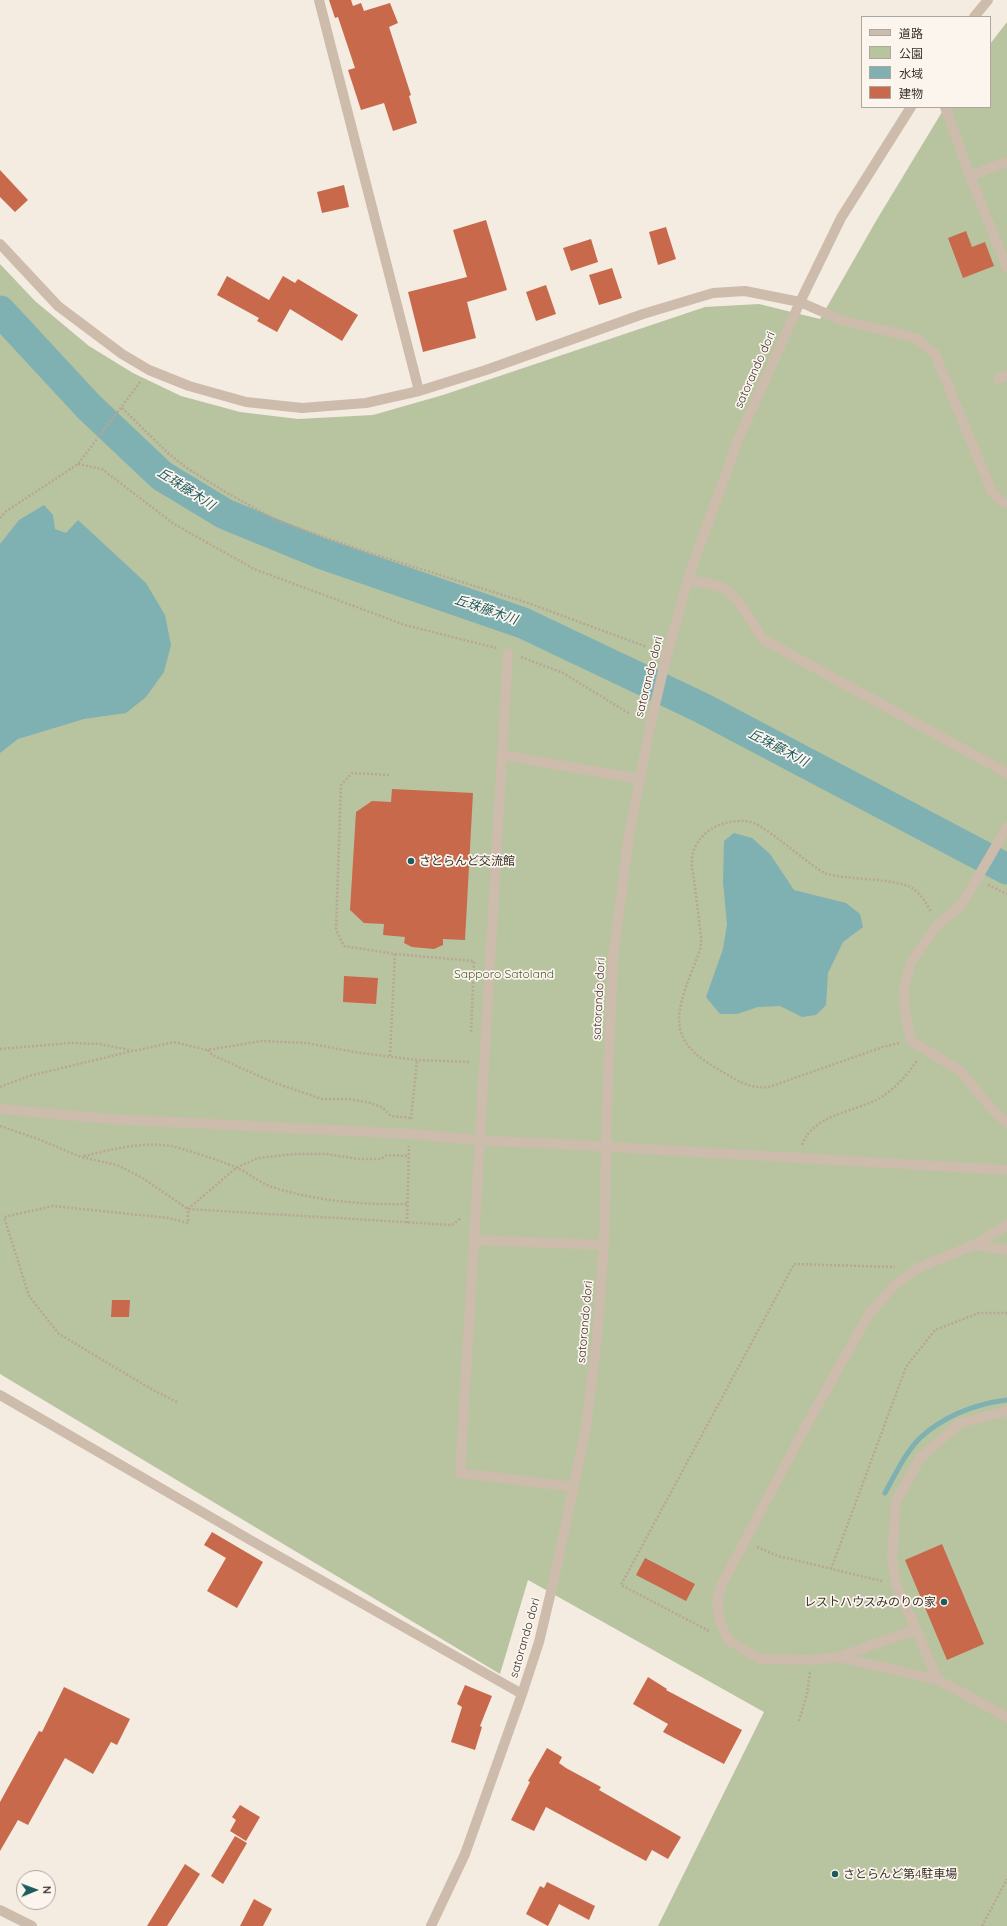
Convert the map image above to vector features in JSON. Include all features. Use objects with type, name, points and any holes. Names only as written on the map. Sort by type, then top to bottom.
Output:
[{"type":"street","points":[[319,0],[419,391]]},
{"type":"street","points":[[975,16],[988,0]]},
{"type":"street","name":"satorando dori","points":[[431,1926],[465,1854],[539,1642],[556,1575],[586,1427],[597,1337],[604,1245],[607,1105],[613,958],[629,835],[639,779],[668,650],[689,580],[738,440],[800,302],[842,218],[909,108]]},
{"type":"street","points":[[946,108],[970,176],[1007,268]]},
{"type":"street","points":[[970,176],[1007,162]]},
{"type":"street","points":[[0,244],[58,306],[110,346],[149,370],[189,386],[246,402],[302,408],[366,403],[419,391],[486,370],[643,314],[713,293],[745,291],[800,302],[841,320],[916,338],[935,354],[992,492],[1001,501],[1007,503]]},
{"type":"street","points":[[689,580],[721,587],[738,601],[755,629],[764,640],[1007,773]]},
{"type":"street","points":[[508,653],[460,1474],[574,1486]]},
{"type":"street","points":[[502,755],[639,779]]},
{"type":"street","points":[[1007,826],[961,906],[937,925],[911,962],[904,987],[905,1012],[911,1041],[959,1070],[992,1109],[1007,1123]]},
{"type":"street","points":[[0,1109],[110,1120],[455,1138],[1007,1170]]},
{"type":"street","points":[[915,1630],[838,1656],[811,1660],[760,1659],[729,1641],[720,1622],[717,1601],[722,1584],[744,1542],[869,1314],[894,1286],[918,1268],[974,1245],[1007,1225]]},
{"type":"street","points":[[474,1240],[604,1245]]},
{"type":"street","points":[[974,1245],[1007,1250]]},
{"type":"street","points":[[0,1395],[259,1545],[522,1694]]},
{"type":"street","points":[[938,1680],[896,1584],[892,1557],[896,1502],[920,1458],[960,1424],[1007,1411]]},
{"type":"street","points":[[838,1656],[938,1680],[1007,1717]]},
{"type":"street","points":[[0,1910],[32,1926]]},
{"type":"path","points":[[0,518],[5,512],[78,464],[122,408],[149,370]]},
{"type":"path","points":[[122,408],[169,454],[187,468],[227,493],[278,521],[367,552],[528,603],[647,647]]},
{"type":"path","points":[[78,464],[102,469],[174,524],[254,569],[405,625],[487,645],[563,673],[630,714]]},
{"type":"path","points":[[389,775],[352,773],[341,785],[336,930],[344,946],[395,954],[474,961],[470,1038]]},
{"type":"path","points":[[911,1041],[883,1047],[769,1087],[757,1088],[745,1085],[705,1062],[689,1048],[681,1033],[678,1014],[681,1000],[699,953],[701,938],[692,858],[698,842],[710,829],[723,823],[739,820],[756,824],[824,873],[836,877],[893,882],[912,888],[927,904],[937,925]]},
{"type":"path","points":[[979,875],[1007,894]]},
{"type":"path","points":[[390,1056],[395,954]]},
{"type":"path","points":[[0,1087],[29,1076],[174,1042],[207,1050],[262,1041],[307,1043],[354,1052],[417,1060],[469,1062],[469,1069]]},
{"type":"path","points":[[0,1049],[70,1043],[100,1044],[134,1051]]},
{"type":"path","points":[[798,1158],[806,1136],[818,1124],[879,1098],[891,1090],[908,1072],[924,1049]]},
{"type":"path","points":[[207,1050],[212,1055],[275,1083],[322,1099],[348,1099],[371,1103],[383,1108],[391,1116],[411,1118]]},
{"type":"path","points":[[0,1126],[38,1138],[81,1157],[118,1165],[141,1177],[188,1209],[452,1225],[462,1218],[462,1210]]},
{"type":"path","points":[[81,1157],[142,1145],[171,1146],[236,1168],[271,1187],[296,1193],[353,1202],[408,1204]]},
{"type":"path","points":[[177,1402],[153,1390],[59,1334],[29,1296],[2,1217],[53,1206],[169,1218],[188,1222],[188,1209],[236,1168],[258,1158],[294,1154],[326,1154],[359,1159],[381,1159],[387,1155],[409,1156]]},
{"type":"path","points":[[729,1641],[621,1585],[794,1264],[918,1268]]},
{"type":"path","points":[[831,1569],[906,1367],[935,1330],[979,1312],[1007,1313]]},
{"type":"path","points":[[744,1542],[778,1556],[896,1584]]},
{"type":"path","points":[[799,1721],[807,1694],[811,1660]]},
{"type":"path","points":[[982,1926],[1007,1880]]},
{"type":"green space","name":"Sapporo Satoland","points":[[1007,22],[1007,1926],[658,1926],[764,1712],[528,1580],[500,1674],[0,1374],[0,264],[35,301],[89,346],[133,373],[181,396],[240,412],[298,419],[373,415],[443,395],[705,307],[759,304],[820,319],[876,221],[944,108],[991,108],[991,43]]},
{"type":"water","points":[[44,505],[53,515],[55,529],[66,533],[78,520],[146,583],[165,615],[171,645],[164,672],[146,697],[126,713],[84,719],[18,739],[0,753],[0,544],[19,520]]},
{"type":"water","points":[[734,833],[752,838],[770,854],[794,890],[846,903],[860,914],[863,927],[843,942],[828,973],[826,1005],[816,1015],[802,1017],[780,1006],[758,1007],[737,1014],[720,1014],[706,997],[723,949],[727,924],[723,882],[724,841]]},
{"type":"building","points":[[329,0],[351,0],[353,6],[361,3],[364,11],[390,3],[398,23],[389,27],[411,95],[409,96],[417,123],[393,131],[384,103],[361,110],[348,70],[355,68],[338,17],[335,18]]},
{"type":"building","points":[[0,170],[28,200],[15,212],[0,197]]},
{"type":"building","points":[[344,185],[349,207],[322,213],[317,192]]},
{"type":"building","points":[[486,220],[507,290],[467,302],[476,338],[423,352],[408,292],[467,277],[453,230]]},
{"type":"building","points":[[666,227],[676,259],[658,265],[649,232]]},
{"type":"building","points":[[966,231],[972,247],[985,242],[994,266],[963,278],[948,238]]},
{"type":"building","points":[[591,239],[598,262],[571,271],[563,248]]},
{"type":"building","points":[[612,268],[622,298],[599,305],[589,275]]},
{"type":"building","points":[[227,276],[269,300],[283,276],[295,283],[298,279],[358,315],[342,341],[290,309],[277,332],[257,321],[259,318],[217,295]]},
{"type":"building","points":[[546,285],[556,314],[536,321],[526,292]]},
{"type":"building","name":"さとらんど交流館","points":[[392,789],[473,793],[465,940],[443,939],[443,945],[434,949],[412,947],[404,943],[405,937],[383,935],[384,924],[364,923],[350,910],[356,812],[372,801],[391,802]]},
{"type":"building","points":[[344,976],[378,978],[376,1004],[343,1002]]},
{"type":"building","points":[[112,1300],[130,1300],[129,1317],[111,1317]]},
{"type":"building","points":[[212,1532],[263,1562],[237,1608],[207,1591],[226,1558],[204,1545]]},
{"type":"building","name":"レストハウスみのりの家","points":[[942,1544],[984,1644],[947,1660],[905,1560]]},
{"type":"building","points":[[645,1558],[695,1584],[686,1601],[636,1575]]},
{"type":"building","points":[[648,1677],[667,1689],[666,1690],[742,1730],[724,1764],[663,1732],[668,1724],[633,1704]]},
{"type":"building","points":[[465,1685],[492,1696],[480,1726],[482,1727],[475,1750],[451,1742],[462,1707],[457,1704]]},
{"type":"building","points":[[64,1687],[130,1719],[117,1745],[111,1742],[93,1774],[65,1758],[28,1825],[18,1820],[0,1851],[0,1802],[39,1731],[42,1732]]},
{"type":"building","points":[[547,1748],[562,1757],[559,1763],[601,1787],[599,1790],[681,1837],[668,1859],[652,1850],[646,1861],[546,1807],[534,1831],[511,1820],[530,1782],[528,1781]]},
{"type":"building","points":[[240,1805],[260,1817],[246,1841],[230,1831],[236,1820],[232,1817]]},
{"type":"building","points":[[235,1836],[247,1843],[223,1884],[211,1876]]},
{"type":"building","points":[[185,1864],[200,1874],[167,1926],[147,1926]]},
{"type":"building","points":[[547,1882],[595,1906],[589,1920],[559,1904],[548,1926],[526,1914],[540,1886],[544,1888]]},
{"type":"building","points":[[254,1899],[272,1909],[263,1926],[240,1926]]},
{"type":"waterway","name":"丘珠藤木川","points":[[0,311],[89,407],[162,476],[225,514],[320,553],[523,623],[702,708],[1007,869]]},
{"type":"waterway","points":[[885,1493],[910,1450],[929,1430],[961,1412],[1007,1400]]},
{"type":"place","name":"さとらんど交流館","points":[[411,861]]},
{"type":"place","name":"レストハウスみのりの家","points":[[944,1602]]},
{"type":"place","name":"さとらんど第4駐車場","points":[[835,1874]]}]
